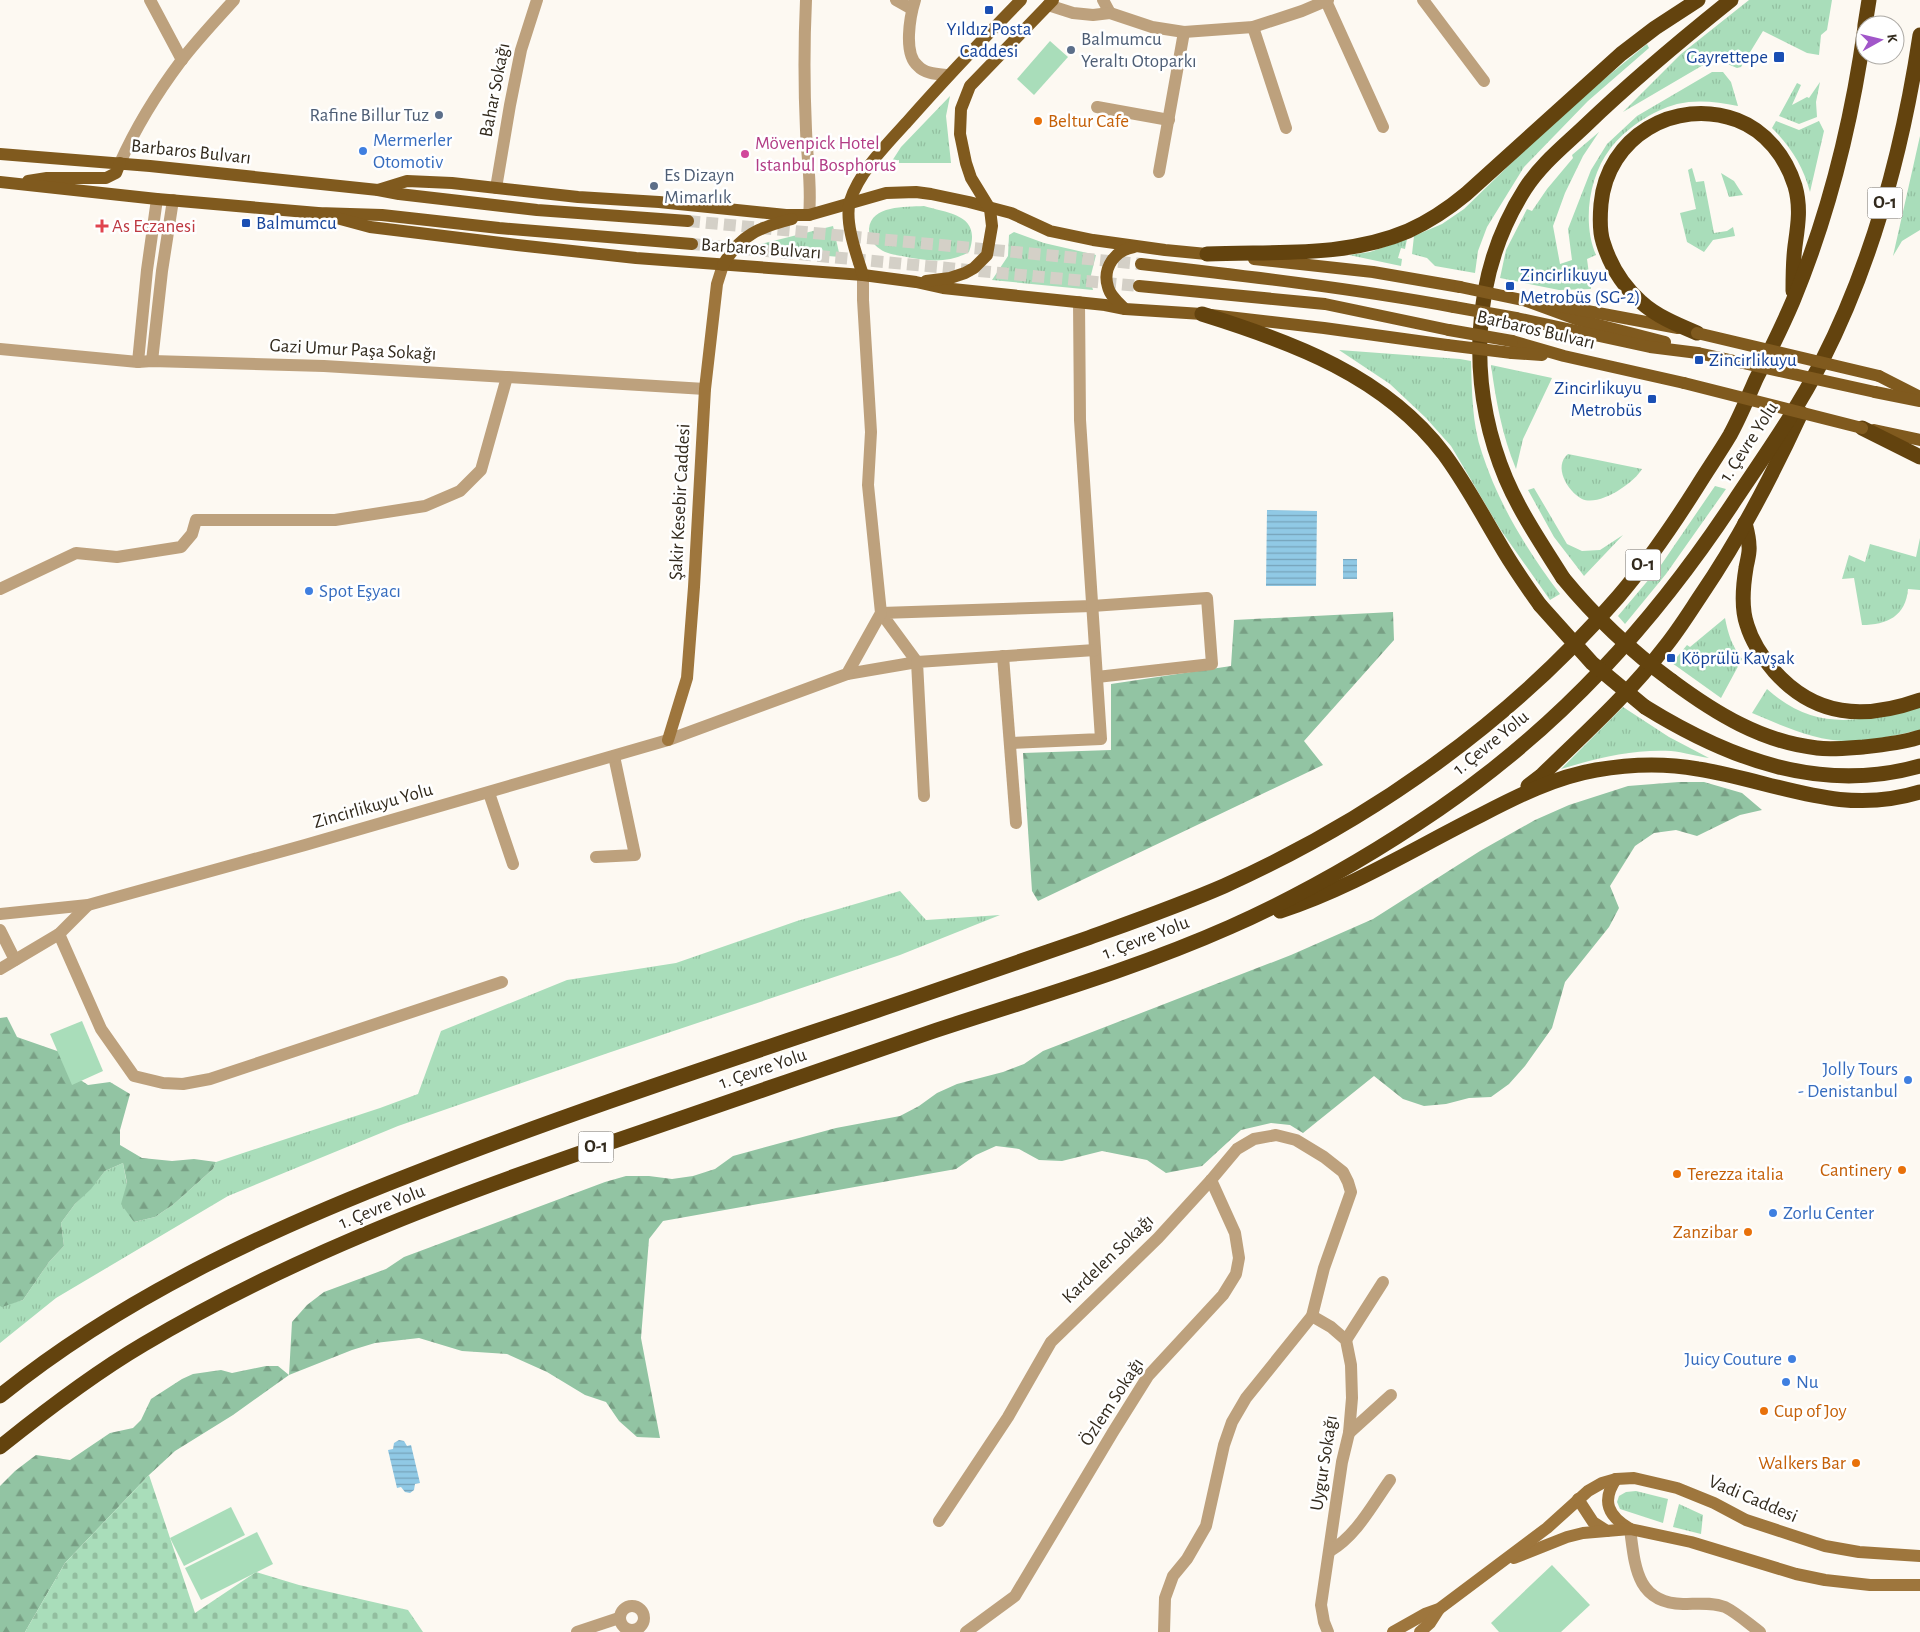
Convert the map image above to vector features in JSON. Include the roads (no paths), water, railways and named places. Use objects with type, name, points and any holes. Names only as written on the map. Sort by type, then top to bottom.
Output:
[{"type":"highway","points":[[1207,254],[1330,250],[1353,247],[1395,235],[1427,222],[1466,194],[1621,54],[1698,0]]},
{"type":"highway","points":[[1731,0],[1648,68],[1548,160],[1526,188],[1509,217],[1489,270],[1482,303],[1480,328],[1481,364],[1486,409],[1496,448],[1506,479],[1520,508],[1563,578],[1615,635],[1634,652],[1701,703],[1746,728],[1786,743],[1819,749],[1852,748],[1893,743],[1920,737]]},
{"type":"highway","name":"1. Çevre Yolu","points":[[1867,15],[1869,0]]},
{"type":"highway","name":"1. Çevre Yolu","points":[[0,1447],[68,1394],[140,1346],[240,1291],[281,1271],[417,1214],[558,1160],[1134,965],[1230,927],[1281,902],[1361,858],[1439,809],[1532,737],[1580,693],[1615,657],[1674,587],[1771,446],[1822,362],[1867,257],[1885,201],[1899,147],[1920,35]]},
{"type":"highway","name":"1. Çevre Yolu","points":[[0,1396],[37,1367],[172,1282],[264,1236],[331,1206],[508,1137],[1173,908],[1270,864],[1378,803],[1437,763],[1487,724],[1567,651],[1617,598],[1653,553],[1729,436],[1793,302],[1814,245],[1842,150],[1859,65]]},
{"type":"highway","points":[[1697,333],[1657,314],[1642,304],[1626,287],[1613,268],[1602,241],[1601,198],[1606,179],[1625,147],[1639,133],[1655,123],[1673,117],[1690,112],[1707,112],[1738,120],[1760,133],[1784,159],[1796,187],[1799,205],[1799,223],[1793,267],[1793,302]]},
{"type":"highway","points":[[1202,314],[1270,336],[1321,357],[1396,404],[1430,437],[1444,454],[1465,484],[1511,563],[1540,604],[1592,663],[1645,706],[1686,732],[1735,753],[1779,768],[1810,775],[1848,777],[1880,774],[1920,766]]},
{"type":"highway","points":[[1514,798],[1541,776],[1581,738],[1616,703],[1663,650],[1715,575],[1745,523],[1808,399],[1822,362]]},
{"type":"highway","points":[[1862,428],[1920,457]]},
{"type":"highway","points":[[1745,523],[1750,547],[1744,585],[1746,625],[1765,661],[1781,679],[1798,694],[1826,708],[1850,712],[1871,712],[1897,708],[1920,700]]},
{"type":"highway","points":[[1230,927],[1299,904],[1366,875],[1514,798],[1559,780],[1589,772],[1663,765],[1699,769],[1785,790],[1847,801],[1865,801],[1920,792]]},
{"type":"main road","points":[[863,275],[852,239],[850,224],[850,202],[860,181],[874,160],[948,75],[1021,0]]},
{"type":"main road","points":[[916,282],[950,278],[974,268],[986,254],[992,226],[990,209],[971,178],[966,163],[960,134],[961,109],[970,86],[1051,3]]},
{"type":"main road","name":"Barbaros Bulvarı","points":[[0,154],[120,163],[378,190],[536,210],[688,221]]},
{"type":"main road","points":[[4,183],[47,178],[106,178],[116,173],[120,163]]},
{"type":"main road","name":"Barbaros Bulvarı","points":[[378,190],[407,181],[786,215],[809,214],[886,193],[916,192],[969,202],[1011,213],[1050,231],[1069,236],[1165,250],[1363,271],[1460,287],[1527,301]]},
{"type":"main road","name":"Barbaros Bulvarı","points":[[4,183],[157,199],[318,213],[346,212],[382,215],[499,228],[692,244]]},
{"type":"main road","name":"Barbaros Bulvarı","points":[[318,213],[352,223],[384,229],[636,258],[863,275],[916,282],[942,288],[1125,308],[1202,314],[1446,345],[1512,347]]},
{"type":"main road","points":[[723,265],[737,244],[753,233],[773,224],[809,214]]},
{"type":"main road","points":[[1125,308],[1109,291],[1107,286],[1108,269],[1113,257],[1119,252],[1127,248],[1139,246]]},
{"type":"main road","name":"Barbaros Bulvarı","points":[[1141,264],[1288,280],[1373,292],[1516,318],[1650,347],[1698,353],[1920,402]]},
{"type":"main road","name":"Barbaros Bulvarı","points":[[1139,286],[1325,304],[1448,330],[1512,347],[1564,356],[1684,383],[1862,428],[1920,440]]},
{"type":"main road","points":[[1527,301],[1697,333],[1879,376],[1920,396]]},
{"type":"main road","points":[[1527,301],[1572,317],[1648,337],[1698,353]]},
{"type":"street","points":[[150,0],[182,60]]},
{"type":"street","points":[[120,163],[146,112],[182,60],[234,0]]},
{"type":"street","name":"Bahar Sokağı","points":[[496,188],[521,50],[537,0]]},
{"type":"street","points":[[806,0],[805,104],[811,181],[809,214]]},
{"type":"street","points":[[896,0],[914,5],[910,44],[914,62],[918,67],[927,71],[948,75]]},
{"type":"street","points":[[1103,0],[1110,13]]},
{"type":"street","points":[[1423,0],[1484,81]]},
{"type":"street","points":[[1051,3],[1074,13],[1093,15],[1110,13],[1152,26],[1184,32],[1253,27],[1327,1],[1383,127]]},
{"type":"street","points":[[1253,27],[1286,128]]},
{"type":"street","points":[[1159,172],[1184,32]]},
{"type":"street","points":[[1097,107],[1169,120]]},
{"type":"street","points":[[138,362],[147,270],[157,199]]},
{"type":"street","points":[[152,361],[162,271],[173,200]]},
{"type":"street","name":"Şakir Kesebir Caddesi","points":[[668,740],[686,678],[694,587],[705,390],[718,284],[723,265]]},
{"type":"street","points":[[147,270],[162,271]]},
{"type":"street","points":[[863,275],[871,432],[868,485],[881,613],[917,662],[924,796]]},
{"type":"street","points":[[1010,743],[1101,739],[1080,420],[1079,302]]},
{"type":"street","name":"Gazi Umur Paşa Sokağı","points":[[0,349],[138,362],[324,366],[705,390]]},
{"type":"street","points":[[0,599],[4,587],[76,553],[117,557],[181,547],[192,534],[196,520],[335,520],[425,506],[460,491],[481,470],[507,378]]},
{"type":"street","points":[[881,613],[1092,606],[1207,598],[1212,664],[1097,677]]},
{"type":"street","points":[[847,674],[881,613]]},
{"type":"street","name":"Zincirlikuyu Yolu","points":[[0,914],[88,905],[489,793],[668,740],[847,674],[917,662],[1095,650]]},
{"type":"street","points":[[1003,656],[1016,823]]},
{"type":"street","points":[[596,857],[635,855],[614,756]]},
{"type":"street","points":[[489,793],[513,864]]},
{"type":"street","points":[[0,969],[60,934],[88,905]]},
{"type":"street","points":[[0,930],[16,960]]},
{"type":"street","points":[[60,934],[100,1029],[134,1076],[163,1083],[183,1084],[210,1079],[502,982]]},
{"type":"street","name":"Kardelen Sokağı","points":[[939,1521],[1008,1417],[1051,1342],[1158,1238],[1237,1149],[1254,1139],[1276,1135],[1296,1140],[1324,1157],[1343,1172],[1348,1182],[1351,1192],[1324,1268],[1312,1316]]},
{"type":"street","name":"Özlem Sokağı","points":[[966,1632],[1015,1596],[1148,1376],[1223,1295],[1236,1274],[1239,1258],[1235,1233],[1211,1180]]},
{"type":"street","points":[[1164,1632],[1165,1598],[1173,1576],[1187,1559],[1206,1526],[1224,1445],[1232,1422],[1246,1398],[1312,1316],[1331,1327],[1346,1340],[1384,1282]]},
{"type":"street","name":"Uygur Sokağı","points":[[1328,1632],[1321,1605],[1342,1462],[1349,1433],[1352,1398],[1351,1365],[1346,1340]]},
{"type":"street","points":[[1349,1433],[1391,1395]]},
{"type":"street","points":[[1616,1478],[1608,1491],[1608,1503],[1620,1523],[1630,1529],[1638,1577],[1646,1591],[1659,1600],[1680,1604],[1713,1604],[1726,1608],[1760,1632]]},
{"type":"street","name":"Vadi Caddesi","points":[[1500,1564],[1547,1528],[1578,1500],[1602,1483],[1616,1478],[1634,1478],[1677,1488],[1714,1503],[1746,1520],[1824,1546],[1858,1552],[1920,1556]]},
{"type":"street","points":[[1330,1550],[1342,1543],[1356,1530],[1390,1480]]},
{"type":"street","points":[[1578,1500],[1593,1522],[1607,1531]]},
{"type":"street","points":[[1393,1632],[1425,1614],[1439,1609],[1500,1564],[1568,1537],[1607,1531],[1630,1529],[1691,1542],[1796,1574],[1825,1580],[1870,1585],[1920,1585]]},
{"type":"street","points":[[1420,1632],[1430,1623],[1439,1609]]},
{"type":"street","points":[[577,1632],[618,1625]]},
{"type":"water","points":[[1267,510],[1317,511],[1316,586],[1266,586]]},
{"type":"water","points":[[1343,559],[1357,559],[1357,579],[1343,579]]},
{"type":"water","points":[[399,1440],[404,1441],[407,1446],[411,1445],[420,1483],[415,1484],[414,1490],[410,1493],[405,1492],[401,1487],[397,1488],[388,1450],[393,1449],[394,1443]]},
{"type":"tunnel","points":[[688,221],[1141,264]]},
{"type":"tunnel","points":[[692,244],[1139,286]]},
{"type":"place","name":"Yıldız Posta Caddesi","points":[[989,10]]},
{"type":"place","name":"Balmumcu Yeraltı Otoparkı","points":[[1071,50]]},
{"type":"place","name":"Gayrettepe","points":[[1779,57]]},
{"type":"place","name":"Rafine Billur Tuz","points":[[439,115]]},
{"type":"place","name":"Beltur Cafe","points":[[1038,121]]},
{"type":"place","name":"Mermerler Otomotiv","points":[[363,151]]},
{"type":"place","name":"Mövenpick Hotel Istanbul Bosphorus","points":[[745,154]]},
{"type":"place","name":"Es Dizayn Mimarlık","points":[[654,186]]},
{"type":"place","name":"Balmumcu","points":[[246,223]]},
{"type":"place","name":"As Eczanesi","points":[[102,226]]},
{"type":"place","name":"Zincirlikuyu Metrobüs (SG-2)","points":[[1510,286]]},
{"type":"place","name":"Zincirlikuyu","points":[[1699,360]]},
{"type":"place","name":"Zincirlikuyu Metrobüs","points":[[1652,399]]},
{"type":"place","name":"Spot Eşyacı","points":[[309,591]]},
{"type":"place","name":"Köprülü Kavşak","points":[[1671,658]]},
{"type":"place","name":"Jolly Tours - Denistanbul","points":[[1908,1080]]},
{"type":"place","name":"Cantinery","points":[[1902,1170]]},
{"type":"place","name":"Terezza italia","points":[[1677,1174]]},
{"type":"place","name":"Zorlu Center","points":[[1773,1213]]},
{"type":"place","name":"Zanzibar","points":[[1748,1232]]},
{"type":"place","name":"Juicy Couture","points":[[1792,1359]]},
{"type":"place","name":"Nu","points":[[1786,1382]]},
{"type":"place","name":"Cup of Joy","points":[[1764,1411]]},
{"type":"place","name":"Walkers Bar","points":[[1856,1463]]}]
